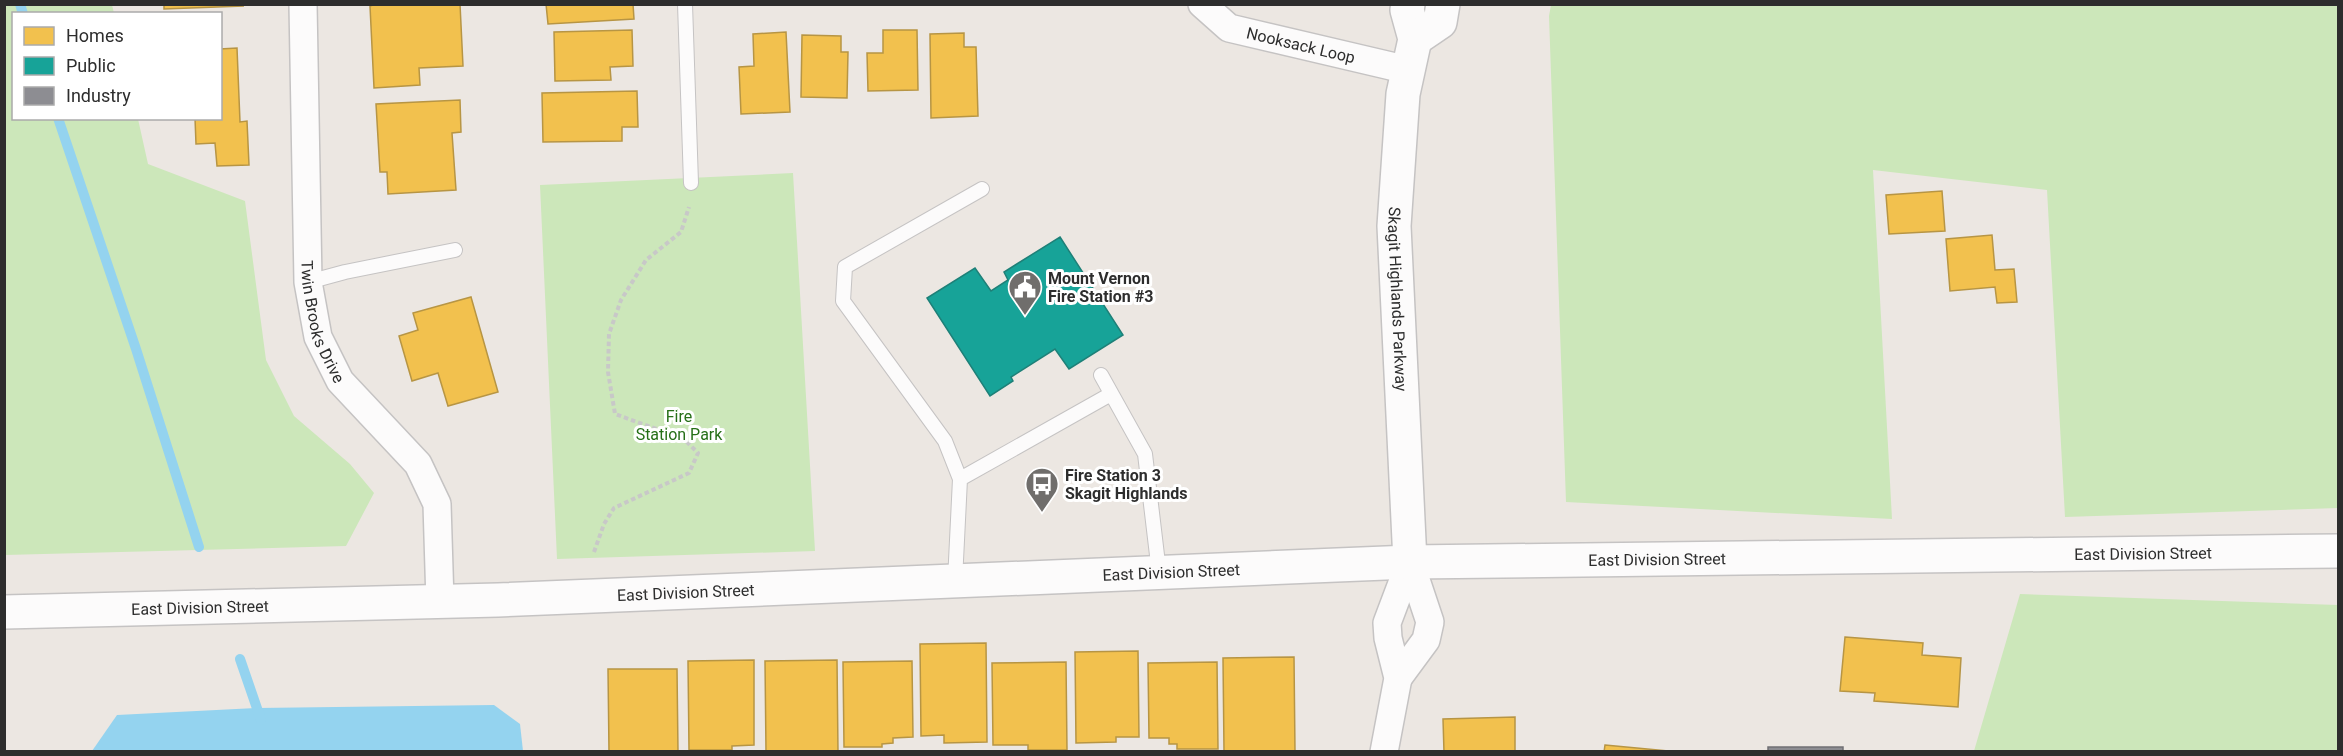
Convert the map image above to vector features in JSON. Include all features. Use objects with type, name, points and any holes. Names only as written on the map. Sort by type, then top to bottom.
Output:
[{"type":"street","name":"Twin Brooks Drive","points":[[303,4],[308,282],[318,337],[340,381],[418,464],[437,504],[440,602]]},
{"type":"street","name":"Nooksack Loop","points":[[1202,4],[1229,28],[1408,70]]},
{"type":"street","name":"Skagit Highlands Parkway","points":[[1408,4],[1407,10],[1415,39],[1403,94],[1395,226],[1410,562]]},
{"type":"street","points":[[1415,39],[1440,22],[1443,4]]},
{"type":"street","name":"East Division Street","points":[[4,612],[440,602],[1410,562],[2338,551]]},
{"type":"street","points":[[1384,752],[1398,678],[1388,638],[1387,623],[1410,562]]},
{"type":"street","points":[[1398,678],[1426,640],[1430,622],[1410,562]]},
{"type":"lane","points":[[685,4],[691,183]]},
{"type":"lane","points":[[955,581],[960,479],[945,441],[843,301],[845,267],[982,189]]},
{"type":"lane","points":[[308,282],[345,272],[455,250]]},
{"type":"lane","points":[[1101,375],[1145,454],[1159,573]]},
{"type":"lane","points":[[960,479],[1111,394]]},
{"type":"path","points":[[594,552],[604,524],[614,508],[689,473],[698,453],[684,439],[615,414],[608,372],[609,334],[621,300],[646,260],[681,232],[691,202],[691,183]]},
{"type":"green space","points":[[4,5],[112,5],[114,12],[12,12],[12,120],[138,120],[148,164],[245,201],[266,360],[294,416],[350,464],[374,493],[346,546],[5,555]]},
{"type":"green space","points":[[1551,5],[2338,5],[2338,508],[2065,517],[2047,190],[1873,170],[1892,519],[1566,502],[1549,16]]},
{"type":"green space","name":"Fire Station Park","points":[[793,173],[815,551],[557,559],[540,185]]},
{"type":"green space","points":[[2020,594],[2338,605],[2338,751],[1974,751]]},
{"type":"water","points":[[494,705],[520,724],[523,751],[92,751],[117,715],[257,708]]},
{"type":"building: Homes","points":[[164,4],[242,4],[243,6],[164,9]]},
{"type":"building: Homes","points":[[376,4],[460,4],[463,66],[419,68],[420,85],[374,88],[370,6]]},
{"type":"building: Homes","points":[[546,4],[633,4],[634,19],[548,24]]},
{"type":"building: Homes","points":[[632,30],[633,66],[610,67],[611,80],[555,81],[554,32]]},
{"type":"building: Homes","points":[[883,30],[917,30],[918,90],[868,91],[867,53],[883,53]]},
{"type":"building: Homes","points":[[786,32],[790,112],[741,114],[739,67],[754,66],[753,34]]},
{"type":"building: Homes","points":[[964,33],[964,47],[976,47],[978,116],[931,118],[930,34]]},
{"type":"building: Homes","points":[[802,35],[841,36],[841,52],[848,52],[847,98],[801,97]]},
{"type":"building: Homes","points":[[237,48],[240,122],[247,121],[249,165],[217,166],[215,143],[196,144],[195,120],[222,120],[222,49]]},
{"type":"building: Homes","points":[[637,91],[638,127],[622,127],[622,141],[543,142],[542,93]]},
{"type":"building: Homes","points":[[460,100],[461,132],[452,133],[456,190],[388,194],[387,172],[380,172],[376,104]]},
{"type":"building: Homes","points":[[1942,191],[1945,231],[1889,234],[1886,195]]},
{"type":"building: Homes","points":[[1992,235],[1995,270],[2014,269],[2017,302],[1997,303],[1995,287],[1950,291],[1946,239]]},
{"type":"building: Homes","points":[[471,297],[498,392],[448,406],[438,373],[412,381],[399,336],[418,330],[413,313]]},
{"type":"building: Homes","points":[[1845,637],[1923,643],[1922,655],[1961,658],[1958,707],[1874,701],[1875,693],[1840,691]]},
{"type":"building: Homes","points":[[986,643],[987,742],[944,743],[944,735],[921,736],[920,644]]},
{"type":"building: Homes","points":[[1138,651],[1139,737],[1116,737],[1116,742],[1076,743],[1075,652]]},
{"type":"building: Homes","points":[[1294,657],[1295,752],[1224,751],[1223,658]]},
{"type":"building: Homes","points":[[754,660],[754,745],[732,746],[732,750],[689,750],[688,661]]},
{"type":"building: Homes","points":[[837,660],[838,752],[766,752],[765,661]]},
{"type":"building: Homes","points":[[912,661],[913,737],[893,738],[893,743],[882,744],[882,747],[844,747],[843,662]]},
{"type":"building: Homes","points":[[1066,662],[1067,750],[1028,750],[1028,745],[993,745],[992,663]]},
{"type":"building: Homes","points":[[1217,662],[1218,749],[1177,749],[1177,744],[1169,744],[1169,738],[1149,738],[1148,663]]},
{"type":"building: Homes","points":[[608,669],[677,669],[678,752],[609,752]]},
{"type":"building: Homes","points":[[1515,717],[1515,752],[1444,752],[1443,719]]},
{"type":"building: Homes","points":[[1605,745],[1679,752],[1604,752]]},
{"type":"building: Public","name":"Mount Vernon Fire Station #3","points":[[1060,237],[1123,335],[1069,369],[1055,349],[1011,377],[1013,381],[990,396],[927,298],[975,268],[991,291],[1008,280],[1004,272]]},
{"type":"building: Industry","points":[[1768,747],[1843,747],[1843,752],[1768,752]]},
{"type":"waterway","points":[[20,4],[22,12]]},
{"type":"waterway","points":[[59,120],[136,349],[199,547]]},
{"type":"waterway","points":[[240,659],[261,720]]},
{"type":"place","name":"Mount Vernon Fire Station #3","points":[[1025,316]]},
{"type":"place","name":"Fire Station 3 Skagit Highlands","points":[[1042,513]]}]
